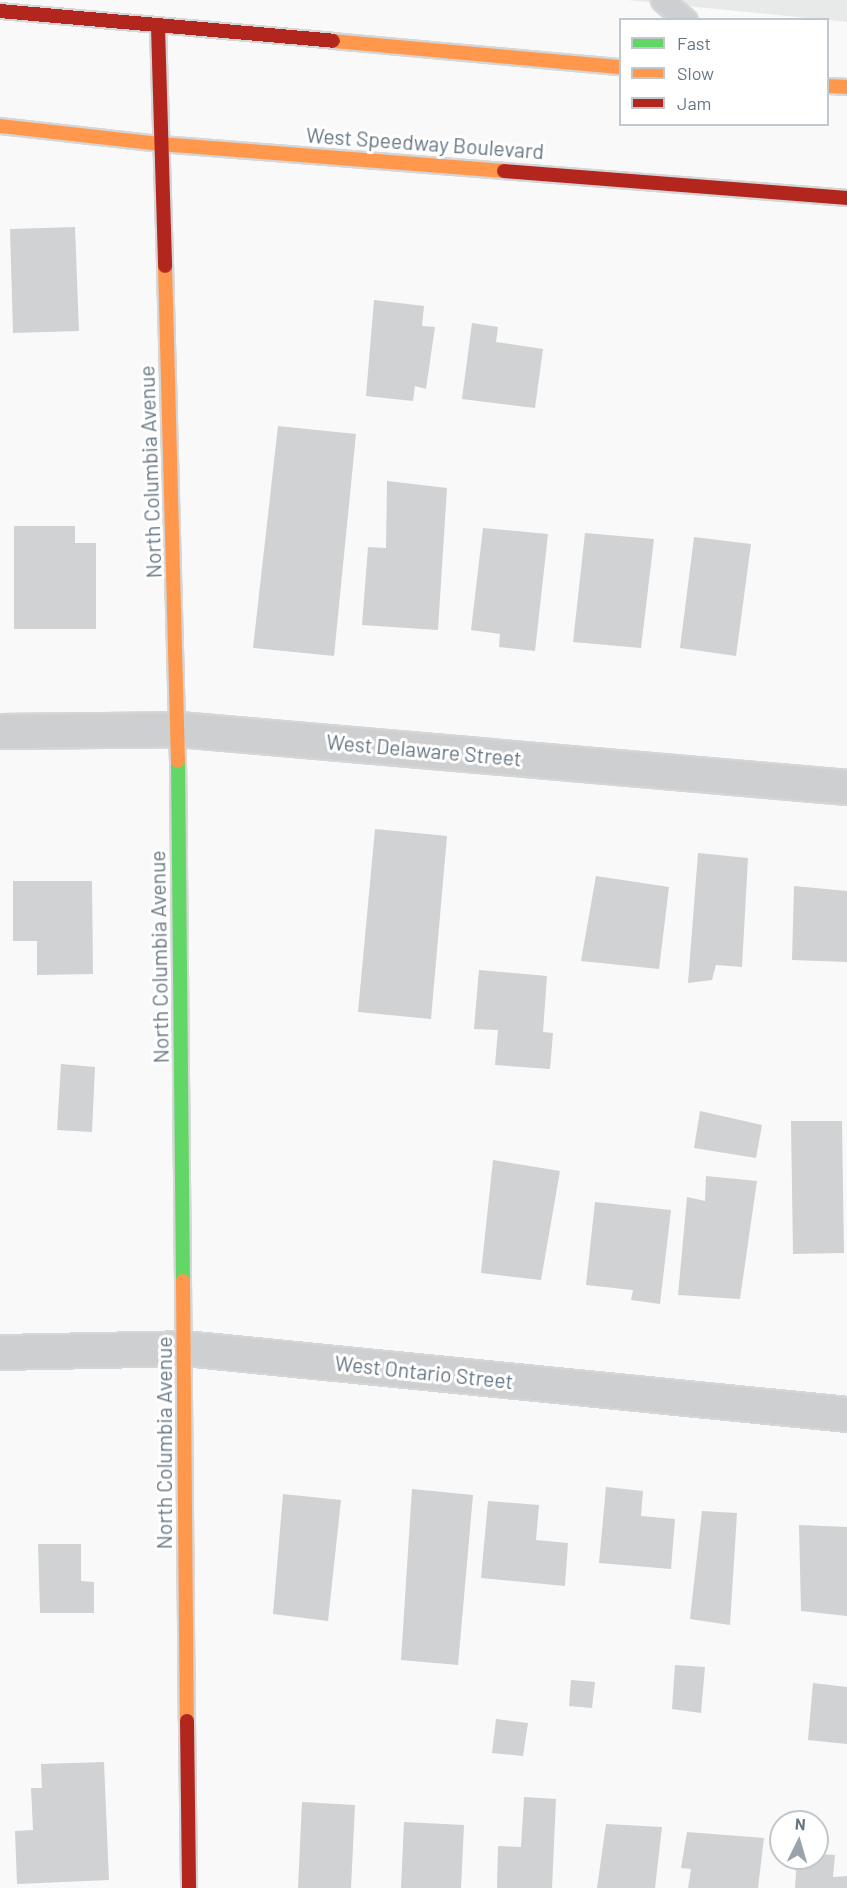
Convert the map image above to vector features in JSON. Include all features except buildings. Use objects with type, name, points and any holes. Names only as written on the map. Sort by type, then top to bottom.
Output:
[{"type":"street","points":[[0,11],[619,67]]},
{"type":"street","name":"North Columbia Avenue","points":[[158,27],[178,729],[189,1888]]},
{"type":"street","points":[[829,86],[847,87]]},
{"type":"street","name":"West Speedway Boulevard","points":[[0,126],[161,144],[847,198]]},
{"type":"street","name":"West Delaware Street","points":[[0,731],[178,729],[847,787]]},
{"type":"street","name":"West Ontario Street","points":[[0,1352],[184,1348],[847,1414]]},
{"type":"lane","points":[[662,0],[684,18]]},
{"type":"shaded area","points":[[627,0],[847,0],[847,22],[829,20],[829,18],[808,18]]},
{"type":"traffic: fast","points":[[178,761],[183,1281]]},
{"type":"traffic: slow","points":[[333,41],[619,67]]},
{"type":"traffic: slow","points":[[829,86],[847,87]]},
{"type":"traffic: slow","points":[[0,126],[161,144],[504,171]]},
{"type":"traffic: slow","points":[[165,266],[178,761]]},
{"type":"traffic: slow","points":[[183,1281],[187,1721]]},
{"type":"traffic: jam","points":[[0,11],[333,41]]},
{"type":"traffic: jam","points":[[158,27],[165,266]]},
{"type":"traffic: jam","points":[[504,171],[847,198]]},
{"type":"traffic: jam","points":[[187,1721],[189,1888]]}]
